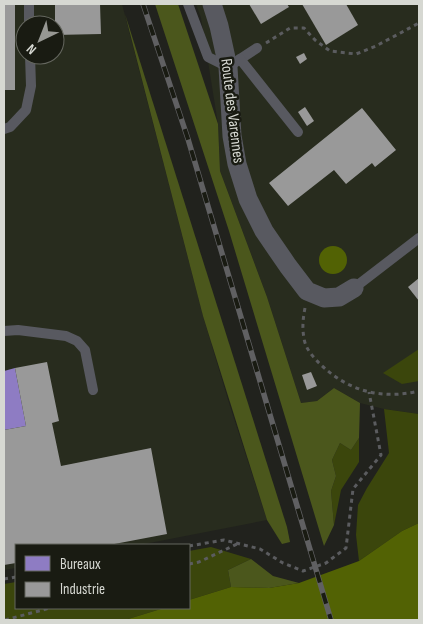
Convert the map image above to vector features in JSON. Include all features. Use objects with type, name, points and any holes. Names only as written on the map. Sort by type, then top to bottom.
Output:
[{"type":"street","name":"Route des Varennes","points":[[212,4],[234,63],[232,136],[237,164],[248,199],[264,232],[307,291]]},
{"type":"street","points":[[307,291],[324,298],[339,297],[354,288]]},
{"type":"lane","points":[[188,4],[208,56],[234,63],[298,132]]},
{"type":"lane","points":[[234,63],[257,48]]},
{"type":"lane","points":[[4,129],[10,127],[26,110],[30,86],[30,65]]},
{"type":"lane","points":[[354,288],[419,238]]},
{"type":"lane","points":[[4,331],[18,330],[66,336],[78,341],[85,350],[93,390]]},
{"type":"path","points":[[257,48],[290,28],[304,28],[315,40],[330,51],[356,54],[376,46],[419,23]]},
{"type":"path","points":[[307,291],[302,322],[304,340],[311,355],[340,380],[356,388],[369,392],[390,394],[419,391]]},
{"type":"path","points":[[190,546],[224,540],[238,543],[260,549],[283,563],[303,571],[326,564],[346,548],[353,489],[381,455],[369,392]]},
{"type":"path","points":[[190,564],[199,562],[238,543]]},
{"type":"path","points":[[5,620],[46,609]]},
{"type":"shaded area","points":[[4,4],[122,4],[203,316],[267,520],[144,544],[15,544],[15,568],[4,570]]},
{"type":"shaded area","points":[[155,4],[178,4],[218,124],[220,171],[267,297],[301,403],[317,401],[334,388],[360,403],[359,438],[351,450],[340,443],[332,460],[336,476],[331,491],[334,525],[324,546],[229,231]]},
{"type":"shaded area","points":[[196,4],[419,4],[419,414],[360,403],[334,388],[317,401],[301,403],[267,297],[220,171],[218,124],[201,18]]},
{"type":"shaded area","points":[[125,14],[287,527],[290,542],[282,544],[267,520],[203,316]]},
{"type":"shaded area","points":[[333,246],[343,250],[347,260],[343,270],[333,274],[323,270],[319,260],[323,250]]},
{"type":"shaded area","points":[[419,349],[419,381],[402,384],[383,373]]},
{"type":"shaded area","points":[[384,409],[419,414],[419,523],[402,531],[359,561],[356,535],[358,505],[389,453]]},
{"type":"shaded area","points":[[359,438],[359,462],[341,490],[334,525],[331,491],[336,476],[332,460],[340,443],[351,450]]},
{"type":"shaded area","points":[[419,523],[419,620],[125,620],[161,609],[190,609],[190,600],[231,587],[269,588],[299,583],[359,561],[402,531]]},
{"type":"shaded area","points":[[211,547],[251,559],[228,570],[231,587],[190,600],[190,551]]},
{"type":"shaded area","points":[[251,559],[273,576],[299,583],[269,588],[231,587],[228,570]]},
{"type":"shaded area","points":[[15,582],[15,609],[161,609],[125,620],[4,620],[4,584]]},
{"type":"building: Bureaux","points":[[15,368],[26,426],[4,430],[4,371]]},
{"type":"building: Industrie","points":[[4,4],[15,4],[15,90],[4,90]]},
{"type":"building: Industrie","points":[[55,4],[100,4],[101,34],[65,35],[65,15],[55,15]]},
{"type":"building: Industrie","points":[[249,4],[287,4],[289,7],[261,24]]},
{"type":"building: Industrie","points":[[302,4],[346,4],[358,25],[326,45]]},
{"type":"building: Industrie","points":[[304,53],[307,59],[300,64],[296,57]]},
{"type":"building: Industrie","points":[[305,107],[314,121],[307,126],[298,112]]},
{"type":"building: Industrie","points":[[362,108],[396,150],[375,167],[372,163],[346,184],[334,170],[288,206],[269,183]]},
{"type":"building: Industrie","points":[[419,278],[419,301],[408,287]]},
{"type":"building: Industrie","points":[[47,362],[59,421],[52,423],[61,466],[151,448],[167,534],[114,544],[15,544],[15,563],[4,565],[4,430],[26,426],[15,368]]},
{"type":"building: Industrie","points":[[311,372],[317,386],[307,390],[302,375]]},
{"type":"railway","points":[[143,4],[188,139],[331,620]]}]
